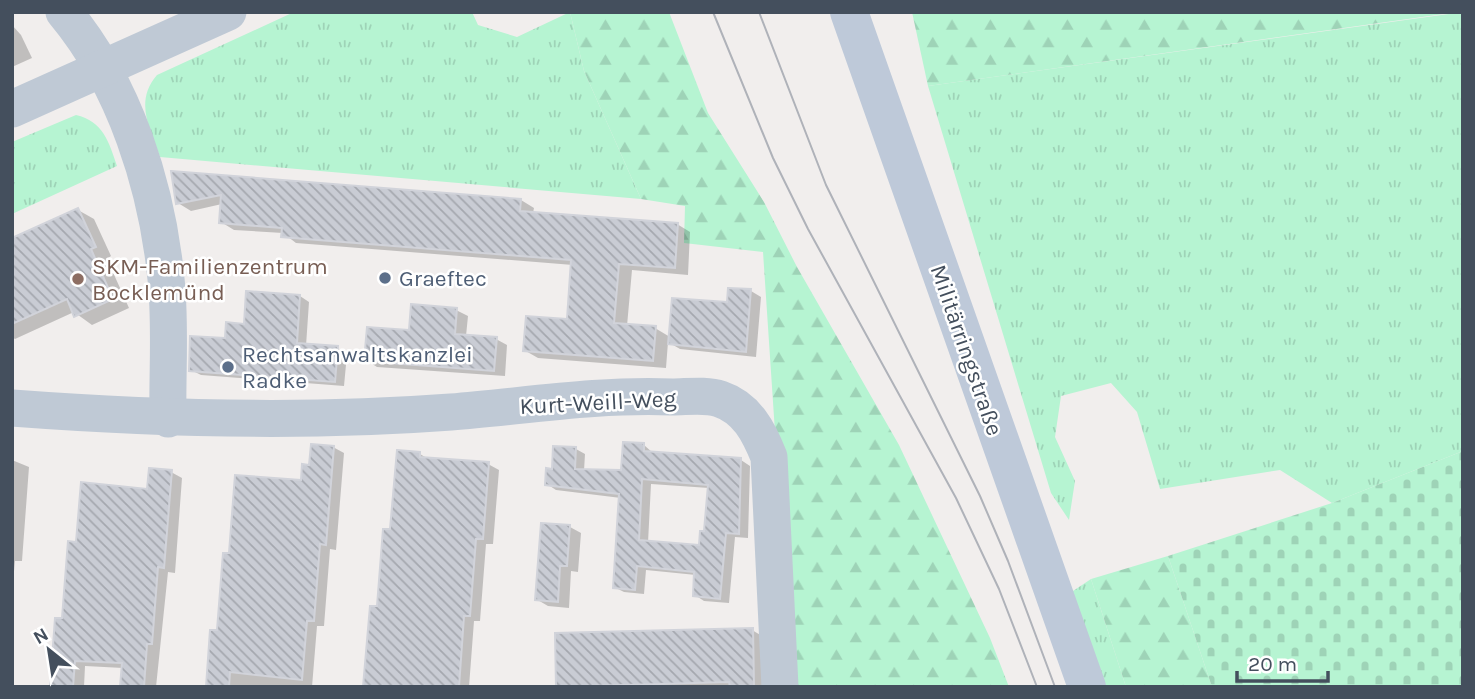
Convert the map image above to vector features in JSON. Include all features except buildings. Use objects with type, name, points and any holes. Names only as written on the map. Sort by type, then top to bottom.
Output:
[{"type":"main road","name":"Militärringstraße","points":[[849,12],[1087,687]]},
{"type":"street","points":[[64,12],[101,68],[136,144],[158,220],[167,281],[168,419]]},
{"type":"street","points":[[12,109],[228,12]]},
{"type":"street","name":"Kurt-Weill-Weg","points":[[12,408],[168,419],[449,412],[608,397],[718,398],[740,409],[758,431],[769,457],[780,687]]},
{"type":"green space","points":[[294,12],[472,12],[478,25],[517,37],[570,12],[584,71],[641,199],[160,157],[145,105],[150,85],[157,75]]},
{"type":"green space","points":[[570,12],[669,12],[708,113],[764,202],[797,267],[899,445],[990,638],[1009,687],[792,687],[763,252],[684,243],[685,206],[641,199],[584,71]]},
{"type":"green space","points":[[912,12],[1458,12],[928,86]]},
{"type":"green space","points":[[1463,12],[1463,451],[1332,503],[1280,470],[1160,489],[1137,412],[1111,383],[1061,396],[1055,437],[1075,481],[1069,520],[1051,493],[928,86]]},
{"type":"green space","points":[[76,115],[99,127],[108,141],[117,166],[12,214],[12,142]]},
{"type":"green space","points":[[1463,451],[1463,687],[1212,687],[1168,556],[1332,503]]},
{"type":"green space","points":[[1168,556],[1212,687],[1126,687],[1091,579]]},
{"type":"green space","points":[[1091,579],[1126,687],[1104,687],[1070,593]]},
{"type":"tram line","points":[[713,12],[773,158],[808,229],[956,498],[999,589],[1037,687]]},
{"type":"tram line","points":[[759,12],[826,185],[980,496],[1008,561],[1055,687]]},
{"type":"place","name":"Graeftec","points":[[385,278]]},
{"type":"place","name":"SKM-Familienzentrum Bocklemünd","points":[[78,279]]},
{"type":"place","name":"Rechtsanwaltskanzlei Radke","points":[[228,367]]}]
